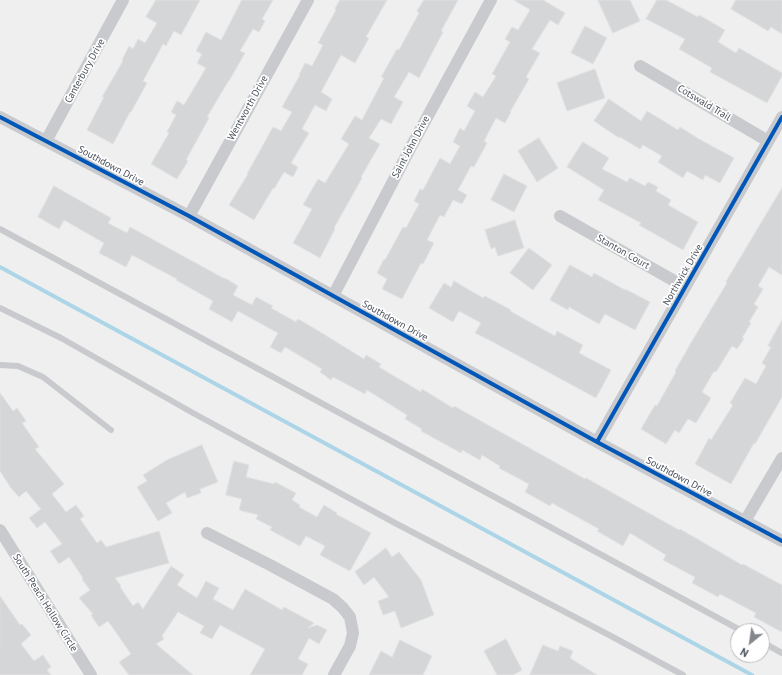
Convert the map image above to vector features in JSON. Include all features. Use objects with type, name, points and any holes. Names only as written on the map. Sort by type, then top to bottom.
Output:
[{"type":"street","name":"Canterbury Drive","points":[[46,141],[123,0]]},
{"type":"street","name":"Wentworth Drive","points":[[189,216],[308,0]]},
{"type":"street","name":"Saint John Drive","points":[[332,296],[491,0]]},
{"type":"street","name":"Cotswald Trail","points":[[640,66],[768,141]]},
{"type":"street","name":"Southdown Drive","points":[[0,117],[189,216],[597,442],[782,541]]},
{"type":"street","name":"Northwick Drive","points":[[597,442],[782,117]]},
{"type":"street","name":"Stanton Court","points":[[560,216],[685,287]]},
{"type":"street","points":[[745,521],[782,458]]},
{"type":"street","name":"South Peach Hollow Circle","points":[[0,530],[91,675]]},
{"type":"street","points":[[207,533],[333,599],[343,608],[350,617],[353,633],[350,646],[334,675]]},
{"type":"lane","points":[[0,229],[730,624]]},
{"type":"lane","points":[[0,308],[61,338],[193,413],[396,523],[683,675]]},
{"type":"lane","points":[[0,365],[18,366],[44,376],[111,430]]},
{"type":"lane","points":[[770,646],[782,653]]},
{"type":"building","points":[[156,0],[200,0],[181,35],[174,31],[166,46],[163,44],[143,81],[147,83],[113,144],[87,130],[104,97],[102,97],[123,61],[122,60],[129,46],[133,49],[138,39],[145,43],[157,23],[146,17]]},
{"type":"building","points":[[242,0],[273,0],[262,19],[265,21],[259,32],[253,29],[240,51],[245,53],[207,117],[209,118],[186,160],[188,161],[177,179],[151,164],[169,133],[167,132],[176,115],[171,112],[177,101],[184,105],[206,68],[197,63],[202,54],[196,51],[206,32],[221,40]]},
{"type":"building","points":[[340,0],[387,0],[366,37],[369,38],[355,63],[341,55],[321,92],[332,99],[326,111],[315,105],[302,129],[309,133],[291,163],[298,167],[293,177],[284,172],[254,220],[229,205],[248,174],[273,127],[281,131],[292,112],[282,107],[305,63],[312,66],[323,45],[318,43]]},
{"type":"building","points":[[424,0],[458,0],[441,31],[443,32],[419,78],[409,72],[394,97],[403,102],[391,124],[381,119],[369,138],[380,144],[334,228],[335,229],[320,258],[293,243],[312,209],[303,205],[318,179],[325,183],[349,144],[341,139],[355,116],[362,120],[384,78],[381,77],[397,49],[399,50],[419,13],[417,11]]},
{"type":"building","points":[[514,0],[543,0],[565,13],[558,25],[550,20],[532,49],[540,53],[526,77],[529,79],[505,123],[496,118],[484,141],[487,143],[474,167],[471,166],[458,190],[467,195],[462,204],[453,200],[444,217],[440,215],[427,240],[434,243],[423,264],[421,263],[402,299],[382,289],[387,279],[377,273],[403,227],[406,228],[419,204],[414,201],[420,189],[423,190],[440,158],[450,164],[460,146],[453,142],[460,128],[464,131],[475,111],[467,106],[475,92],[483,97],[496,76],[492,74],[510,42],[505,39],[512,27],[518,30],[530,10]]},
{"type":"building","points":[[598,0],[630,0],[640,21],[613,33]]},
{"type":"building","points":[[657,0],[666,0],[698,17],[699,15],[725,30],[718,42],[736,53],[739,48],[782,73],[782,76],[767,103],[710,72],[712,68],[679,49],[685,39],[646,19]]},
{"type":"building","points":[[736,0],[782,0],[782,34],[771,27],[768,31],[731,9]]},
{"type":"building","points":[[585,26],[607,38],[593,64],[571,53]]},
{"type":"building","points":[[595,69],[605,98],[567,111],[557,83]]},
{"type":"building","points":[[609,99],[641,121],[647,111],[678,130],[680,127],[734,158],[720,183],[705,175],[703,180],[687,171],[683,178],[658,162],[662,156],[643,145],[640,149],[620,137],[619,138],[594,121]]},
{"type":"building","points":[[539,138],[558,168],[537,182],[518,151]]},
{"type":"building","points":[[583,142],[609,158],[602,169],[627,182],[630,178],[645,186],[648,182],[658,187],[656,191],[671,200],[668,205],[698,222],[683,250],[639,225],[641,223],[598,200],[604,190],[567,167]]},
{"type":"building","points":[[504,174],[527,186],[514,212],[491,200]]},
{"type":"building","points":[[54,186],[111,218],[108,223],[127,233],[130,227],[225,278],[238,286],[233,295],[252,305],[256,297],[273,306],[271,308],[296,322],[298,319],[364,359],[366,355],[381,364],[379,367],[421,392],[422,389],[453,408],[454,406],[585,479],[586,478],[679,530],[680,529],[742,565],[743,564],[782,585],[782,632],[770,626],[770,623],[765,623],[754,617],[756,613],[720,594],[718,597],[692,583],[695,577],[663,560],[666,555],[630,533],[623,546],[597,531],[599,529],[552,503],[550,506],[525,492],[529,484],[499,468],[500,466],[482,455],[480,460],[462,450],[461,453],[421,431],[422,429],[405,419],[407,415],[367,390],[365,394],[333,377],[331,380],[320,372],[322,369],[285,347],[281,353],[270,347],[278,333],[238,311],[232,322],[209,309],[213,301],[176,280],[177,279],[132,255],[126,267],[99,253],[104,243],[64,220],[59,229],[38,217]]},
{"type":"building","points":[[782,188],[782,275],[769,267],[758,286],[763,289],[754,304],[758,307],[742,338],[744,339],[737,349],[732,346],[716,372],[714,371],[702,392],[711,398],[696,423],[688,419],[679,433],[675,430],[666,444],[641,429],[655,405],[657,406],[692,341]]},
{"type":"building","points":[[515,220],[524,248],[498,256],[495,247],[491,249],[485,230]]},
{"type":"building","points":[[529,248],[552,265],[533,290],[510,273]]},
{"type":"building","points":[[570,265],[592,277],[594,273],[650,302],[635,330],[605,314],[599,324],[569,307],[568,310],[550,300]]},
{"type":"building","points":[[454,281],[483,298],[485,296],[511,310],[510,311],[555,336],[557,331],[583,345],[579,353],[611,370],[596,398],[475,333],[481,323],[459,311],[453,322],[429,308],[444,283],[451,287]]},
{"type":"building","points":[[782,320],[782,397],[731,484],[695,464],[709,438],[711,440],[733,405],[730,403],[745,378],[756,384],[766,366],[762,363],[771,347],[768,346]]},
{"type":"building","points":[[0,393],[13,411],[17,408],[26,421],[22,423],[39,447],[35,449],[64,484],[52,494],[66,512],[76,505],[84,516],[80,519],[97,543],[101,540],[106,547],[159,531],[169,563],[115,578],[133,606],[138,602],[143,609],[171,566],[184,575],[177,585],[197,598],[206,581],[219,588],[213,599],[233,610],[245,589],[282,610],[284,607],[314,623],[308,628],[317,625],[327,630],[319,644],[309,638],[298,659],[308,664],[302,675],[250,675],[265,649],[220,625],[212,639],[200,633],[204,626],[178,612],[162,636],[164,639],[156,644],[193,675],[129,675],[119,662],[131,654],[108,621],[99,627],[91,615],[93,614],[79,598],[90,590],[82,579],[83,578],[69,557],[59,564],[50,551],[62,544],[45,522],[37,528],[29,518],[41,509],[26,491],[19,497],[0,471]]},
{"type":"building","points":[[202,445],[218,482],[200,489],[201,493],[187,498],[185,492],[166,503],[172,513],[158,521],[137,487],[147,481],[143,475],[167,460]]},
{"type":"building","points":[[234,461],[249,465],[246,477],[274,484],[275,482],[296,493],[292,500],[300,505],[299,507],[317,517],[324,505],[337,513],[336,514],[371,533],[350,571],[320,555],[325,546],[306,536],[300,546],[270,530],[272,527],[256,519],[258,515],[239,510],[242,499],[226,495]]},
{"type":"building","points":[[386,548],[392,557],[399,552],[421,580],[434,615],[401,628],[395,611],[383,615],[378,601],[389,597],[374,577],[364,585],[355,572]]},
{"type":"building","points":[[0,596],[20,625],[22,624],[31,635],[21,644],[34,661],[43,655],[51,667],[47,670],[51,675],[0,675]]},
{"type":"building","points":[[506,639],[522,670],[513,675],[497,675],[484,651]]},
{"type":"building","points":[[400,640],[432,656],[423,675],[369,675],[381,651],[392,657]]},
{"type":"building","points":[[543,645],[558,651],[560,646],[573,651],[570,658],[597,675],[530,675]]},
{"type":"waterway","points":[[0,267],[752,675]]},
{"type":"cycle path","points":[[0,117],[189,216],[597,442],[782,541]]},
{"type":"cycle path","points":[[597,442],[782,117]]}]
